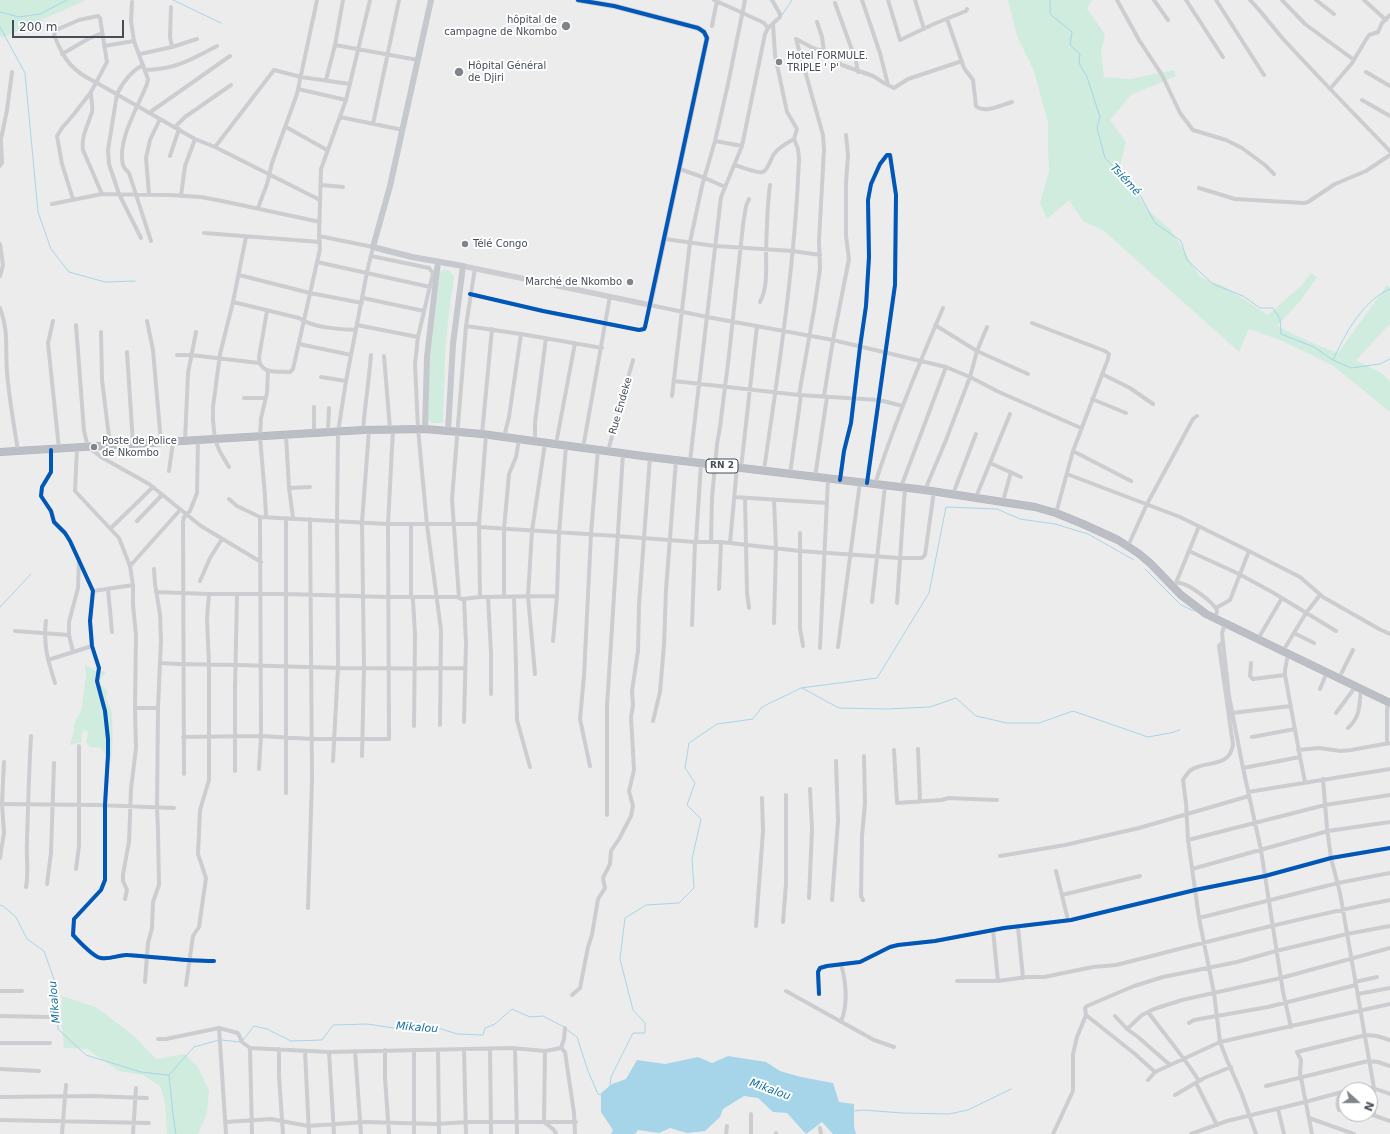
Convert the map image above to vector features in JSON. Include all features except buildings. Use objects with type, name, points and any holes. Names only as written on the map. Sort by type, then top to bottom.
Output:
[{"type":"highway","name":"RN 2","points":[[0,452],[328,432],[421,429],[519,439],[650,457],[816,476],[1003,501],[1035,507],[1056,513],[1089,526],[1128,546],[1174,584],[1191,603],[1215,619],[1389,702]]},
{"type":"main road","points":[[431,0],[390,186],[373,247],[462,266],[453,344],[448,431]]},
{"type":"main road","points":[[421,429],[427,357],[438,262]]},
{"type":"street","points":[[258,208],[298,89],[317,0]]},
{"type":"street","points":[[326,80],[335,45],[343,0]]},
{"type":"street","points":[[267,310],[259,363],[262,368],[268,371],[292,371],[317,262],[320,242],[321,169],[346,100],[370,0]]},
{"type":"street","points":[[373,124],[399,0]]},
{"type":"street","points":[[470,294],[606,324],[642,330],[646,327],[707,41],[706,34],[698,28],[614,6],[578,0]]},
{"type":"street","points":[[712,26],[716,0],[764,23],[768,28]]},
{"type":"street","points":[[672,396],[690,242],[715,141],[745,0]]},
{"type":"street","points":[[690,462],[722,197],[742,146],[763,40],[768,28],[779,19],[780,16],[772,0]]},
{"type":"street","points":[[862,0],[880,53],[888,85]]},
{"type":"street","points":[[888,0],[900,40],[966,11],[967,9]]},
{"type":"street","points":[[914,0],[924,29]]},
{"type":"street","points":[[1117,0],[1139,40],[1162,75],[1180,113],[1193,130],[1226,140],[1242,148],[1265,165],[1274,174]]},
{"type":"street","points":[[1154,0],[1168,20]]},
{"type":"street","points":[[1186,0],[1223,57]]},
{"type":"street","points":[[1216,0],[1264,75]]},
{"type":"street","points":[[1250,0],[1261,11],[1283,39],[1390,152]]},
{"type":"street","points":[[1282,0],[1305,24],[1354,60]]},
{"type":"street","points":[[1316,0],[1334,14]]},
{"type":"street","points":[[1364,0],[1386,20]]},
{"type":"street","points":[[132,2],[131,16],[134,41],[146,70],[148,79],[125,135],[122,159],[123,166],[129,173],[151,241]]},
{"type":"street","points":[[835,3],[856,61],[858,72]]},
{"type":"street","points":[[172,6],[170,37],[172,47]]},
{"type":"street","points":[[1330,89],[1354,60],[1367,38],[1378,32],[1390,15]]},
{"type":"street","points":[[73,199],[62,164],[57,136],[91,92],[97,83],[107,61],[100,18],[98,16],[80,20],[56,30],[54,35],[62,54],[82,76],[97,83],[117,94],[195,139],[215,147],[320,200]]},
{"type":"street","points":[[947,19],[964,68],[973,80],[977,108],[989,109],[1012,102]]},
{"type":"street","points":[[817,22],[822,37],[824,51]]},
{"type":"street","points":[[764,470],[784,332],[793,251],[799,158],[798,149],[794,139],[797,129],[787,112],[775,55],[773,24]]},
{"type":"street","points":[[62,54],[102,33]]},
{"type":"street","points":[[790,474],[800,395],[820,269],[819,240],[824,138],[796,38],[815,49],[824,51],[842,65],[858,72],[873,76],[894,88],[908,79],[962,61]]},
{"type":"street","points":[[140,54],[172,47],[197,39]]},
{"type":"street","points":[[104,46],[134,41]]},
{"type":"street","points":[[335,45],[418,60]]},
{"type":"street","points":[[146,70],[163,70],[190,60],[217,46]]},
{"type":"street","points":[[149,113],[230,56]]},
{"type":"street","points":[[141,238],[119,194],[109,164],[108,150],[117,94],[131,73],[136,68],[144,65]]},
{"type":"street","points":[[215,147],[274,70],[300,77],[350,84]]},
{"type":"street","points":[[0,166],[2,163],[1,139],[7,110],[12,72]]},
{"type":"street","points":[[1366,72],[1390,86]]},
{"type":"street","points":[[170,156],[177,128],[185,117],[231,85]]},
{"type":"street","points":[[298,89],[346,100]]},
{"type":"street","points":[[91,92],[92,111],[83,136],[82,146],[102,194]]},
{"type":"street","points":[[1362,100],[1390,116]]},
{"type":"street","points":[[340,117],[403,130]]},
{"type":"street","points":[[149,194],[146,158],[150,140],[160,119]]},
{"type":"street","points":[[286,127],[327,150]]},
{"type":"street","points":[[816,476],[833,340],[849,259],[846,236],[846,182],[848,155],[846,135]]},
{"type":"street","points":[[181,196],[185,166],[195,139]]},
{"type":"street","points":[[735,165],[758,172],[764,172],[777,150],[794,139]]},
{"type":"street","points":[[715,141],[742,146]]},
{"type":"street","points":[[838,647],[850,554],[879,400],[895,285],[896,195],[890,155],[887,155],[880,164],[871,184],[868,200],[869,257],[866,306],[854,398],[840,480]]},
{"type":"street","points":[[1199,188],[1235,199],[1304,203],[1308,202],[1344,179],[1366,171],[1390,155]]},
{"type":"street","points":[[680,169],[725,187]]},
{"type":"street","points":[[321,185],[344,187]]},
{"type":"street","points":[[760,302],[764,290],[770,185]]},
{"type":"street","points":[[52,204],[102,194],[149,194],[201,197],[320,222]]},
{"type":"street","points":[[711,542],[714,465],[725,386],[746,206],[749,199]]},
{"type":"street","points":[[204,234],[320,242]]},
{"type":"street","points":[[319,236],[373,247],[346,381],[338,432],[338,667],[333,761]]},
{"type":"street","points":[[229,467],[215,440],[213,407],[219,359],[239,275],[246,237]]},
{"type":"street","points":[[665,239],[715,246],[793,251],[820,255]]},
{"type":"street","points":[[0,244],[3,263],[0,276]]},
{"type":"street","points":[[371,256],[429,268],[433,273],[418,337],[415,364],[428,525],[441,630],[440,725]]},
{"type":"street","points":[[317,262],[430,287]]},
{"type":"street","points":[[462,266],[681,312],[833,340],[920,361],[946,368],[970,377],[998,392],[1081,428]]},
{"type":"street","points":[[459,597],[452,499],[456,432],[466,326],[475,268]]},
{"type":"street","points":[[239,275],[310,293],[424,311]]},
{"type":"street","points":[[583,448],[602,348],[610,296]]},
{"type":"street","points":[[233,302],[299,318],[304,321],[341,329],[356,330]]},
{"type":"street","points":[[0,308],[5,321],[7,371],[18,452]]},
{"type":"street","points":[[875,484],[887,445],[920,361],[943,308]]},
{"type":"street","points":[[146,320],[153,350],[161,443]]},
{"type":"street","points":[[53,321],[48,343],[59,449]]},
{"type":"street","points":[[1032,322],[1108,353],[1109,357],[1073,451],[1056,513]]},
{"type":"street","points":[[76,324],[84,431],[88,447],[107,461],[152,487],[201,526],[261,562]]},
{"type":"street","points":[[357,325],[418,337]]},
{"type":"street","points":[[935,325],[977,351],[1028,374]]},
{"type":"street","points":[[466,326],[602,348]]},
{"type":"street","points":[[730,543],[734,497],[740,468],[757,326]]},
{"type":"street","points":[[925,490],[970,377],[977,351],[986,327]]},
{"type":"street","points":[[480,597],[479,526],[492,329]]},
{"type":"street","points":[[101,332],[102,380],[110,445]]},
{"type":"street","points":[[185,441],[188,373],[196,332]]},
{"type":"street","points":[[506,438],[505,433],[509,417],[521,334]]},
{"type":"street","points":[[535,441],[535,424],[546,338]]},
{"type":"street","points":[[556,444],[575,343]]},
{"type":"street","points":[[299,344],[351,355]]},
{"type":"street","points":[[127,352],[133,445]]},
{"type":"street","points":[[177,355],[191,355],[259,363]]},
{"type":"street","points":[[362,756],[364,667],[362,522],[366,391],[369,381],[371,355]]},
{"type":"street","points":[[184,736],[389,739],[388,524],[391,429],[384,356]]},
{"type":"street","name":"Rue Endeke","points":[[608,451],[633,360]]},
{"type":"street","points":[[897,603],[903,487],[946,368]]},
{"type":"street","points":[[266,518],[260,437],[261,418],[268,371]]},
{"type":"street","points":[[1102,374],[1130,388],[1153,404]]},
{"type":"street","points":[[321,377],[346,381]]},
{"type":"street","points":[[674,381],[800,395],[879,400],[903,406]]},
{"type":"street","points":[[244,398],[265,398]]},
{"type":"street","points":[[1092,399],[1126,413]]},
{"type":"street","points":[[314,407],[314,433]]},
{"type":"street","points":[[328,432],[329,408]]},
{"type":"street","points":[[976,497],[1010,414]]},
{"type":"street","points":[[1128,546],[1146,504],[1193,419],[1197,416]]},
{"type":"street","points":[[953,494],[976,434]]},
{"type":"street","points":[[286,435],[289,488],[293,518]]},
{"type":"street","points":[[504,596],[504,529],[509,474],[516,457],[519,439]]},
{"type":"street","points":[[184,774],[183,522],[186,515],[190,511],[197,493],[198,440]]},
{"type":"street","points":[[169,471],[173,442]]},
{"type":"street","points":[[534,674],[528,596],[532,531],[545,443]]},
{"type":"street","points":[[553,641],[566,446]]},
{"type":"street","points":[[77,448],[75,491],[111,528],[122,542],[130,566],[133,585],[136,635],[136,748],[131,785],[129,842],[123,874],[123,881],[127,890],[125,899]]},
{"type":"street","points":[[590,766],[580,719],[584,676],[591,534],[598,449]]},
{"type":"street","points":[[51,450],[51,472],[42,487],[41,496],[52,511],[54,522],[68,536],[93,591],[90,621],[92,646],[99,668],[97,681],[105,711],[108,739],[105,805],[106,880],[101,890],[74,919],[73,935],[83,946],[100,958],[114,958],[126,955],[190,961],[214,961]]},
{"type":"street","points":[[1073,451],[1131,481]]},
{"type":"street","points":[[606,815],[607,706],[623,453]]},
{"type":"street","points":[[572,995],[580,988],[588,946],[592,935],[598,899],[605,888],[603,878],[610,864],[611,851],[631,816],[633,806],[629,791],[634,770],[631,717],[633,706],[632,693],[638,651],[639,605],[650,457]]},
{"type":"street","points":[[653,721],[660,684],[664,645],[666,590],[676,460]]},
{"type":"street","points":[[692,625],[701,463]]},
{"type":"street","points":[[990,463],[1021,477]]},
{"type":"street","points":[[1003,501],[1011,472]]},
{"type":"street","points":[[1067,474],[1180,517],[1300,576],[1320,595],[1390,634]]},
{"type":"street","points":[[820,648],[828,478]]},
{"type":"street","points":[[872,602],[885,486]]},
{"type":"street","points":[[111,528],[152,487]]},
{"type":"street","points":[[289,488],[310,487]]},
{"type":"street","points":[[229,499],[237,506],[260,517],[266,518],[293,518],[388,524],[454,524],[559,533],[696,542],[721,542],[899,558],[922,558],[924,555],[934,491]]},
{"type":"street","points":[[137,521],[162,495]]},
{"type":"street","points":[[734,497],[827,503]]},
{"type":"street","points":[[745,498],[747,593],[749,608]]},
{"type":"street","points":[[774,500],[776,548],[774,623]]},
{"type":"street","points":[[130,566],[180,510]]},
{"type":"street","points":[[259,769],[261,666],[260,517]]},
{"type":"street","points":[[286,518],[286,793]]},
{"type":"street","points":[[308,908],[312,778],[310,519]]},
{"type":"street","points":[[411,524],[410,596],[413,600],[414,621],[414,726]]},
{"type":"street","points":[[1174,584],[1199,526]]},
{"type":"street","points":[[800,533],[800,628],[803,646]]},
{"type":"street","points":[[200,581],[210,558],[222,538]]},
{"type":"street","points":[[719,589],[721,542]]},
{"type":"street","points":[[1189,550],[1239,574],[1336,631]]},
{"type":"street","points":[[1216,608],[1230,600],[1249,551]]},
{"type":"street","points":[[73,652],[69,635],[69,618],[78,588],[79,559]]},
{"type":"street","points":[[145,982],[148,943],[152,928],[153,902],[159,885],[157,808],[158,708],[161,630],[154,569]]},
{"type":"street","points":[[1174,584],[1183,583],[1216,608],[1218,614],[1215,619]]},
{"type":"street","points":[[93,591],[133,585]]},
{"type":"street","points":[[108,589],[112,632]]},
{"type":"street","points":[[156,592],[209,594],[311,594],[388,597],[436,596],[459,597],[460,599],[504,596],[557,596]]},
{"type":"street","points":[[186,985],[194,936],[199,926],[206,878],[198,854],[200,810],[209,780],[209,665],[207,618],[209,594]]},
{"type":"street","points":[[235,771],[237,594]]},
{"type":"street","points":[[1305,782],[1285,675],[1285,653],[1294,633],[1306,613],[1320,595]]},
{"type":"street","points":[[488,597],[491,653],[491,694]]},
{"type":"street","points":[[514,597],[517,720],[530,767]]},
{"type":"street","points":[[1258,639],[1282,598]]},
{"type":"street","points":[[464,599],[466,643],[464,722]]},
{"type":"street","points":[[46,621],[44,642],[55,683]]},
{"type":"street","points":[[1225,624],[1222,633],[1223,642],[1219,646],[1227,696],[1233,745],[1232,750],[1227,757],[1215,764],[1204,765],[1191,770],[1183,780],[1192,869],[1199,918],[1218,1016],[1220,1042],[1250,1115],[1256,1134]]},
{"type":"street","points":[[16,631],[69,635]]},
{"type":"street","points":[[1294,633],[1314,643]]},
{"type":"street","points":[[48,660],[92,646]]},
{"type":"street","points":[[1339,678],[1353,650]]},
{"type":"street","points":[[160,663],[183,665],[235,665],[311,668],[465,668]]},
{"type":"street","points":[[1251,663],[1250,676],[1253,679],[1285,675]]},
{"type":"street","points":[[1320,689],[1327,672]]},
{"type":"street","points":[[1336,713],[1358,688]]},
{"type":"street","points":[[1348,728],[1358,716],[1358,688]]},
{"type":"street","points":[[1227,696],[1256,824],[1276,951],[1291,1027]]},
{"type":"street","points":[[1298,750],[1319,748],[1341,751],[1388,743],[1387,711],[1389,702]]},
{"type":"street","points":[[1232,713],[1291,706]]},
{"type":"street","points":[[135,708],[158,708]]},
{"type":"street","points":[[1252,737],[1295,730]]},
{"type":"street","points":[[26,887],[28,879],[26,849],[31,736]]},
{"type":"street","points":[[76,869],[79,846],[79,746]]},
{"type":"street","points":[[918,749],[920,801]]},
{"type":"street","points":[[894,750],[897,803],[942,800],[948,798],[997,800]]},
{"type":"street","points":[[863,900],[861,896],[862,836],[866,803],[864,756]]},
{"type":"street","points":[[1243,768],[1300,758]]},
{"type":"street","points":[[832,900],[838,821],[836,761]]},
{"type":"street","points":[[0,858],[4,834],[1,804],[4,762]]},
{"type":"street","points":[[47,884],[51,853],[54,763]]},
{"type":"street","points":[[1000,856],[1085,841],[1139,828],[1249,794],[1305,782],[1390,769]]},
{"type":"street","points":[[1322,779],[1331,858],[1343,909],[1360,1010],[1366,1035],[1368,1061],[1373,1082]]},
{"type":"street","points":[[808,898],[812,829],[810,789]]},
{"type":"street","points":[[783,922],[786,884],[786,795]]},
{"type":"street","points":[[1188,840],[1249,824],[1256,824],[1325,805],[1390,795]]},
{"type":"street","points":[[756,926],[763,831],[762,798]]},
{"type":"street","points":[[1,804],[79,804],[174,808]]},
{"type":"street","points":[[1192,869],[1328,831],[1390,822]]},
{"type":"street","points":[[819,994],[818,972],[820,968],[860,962],[890,947],[935,941],[993,930],[1068,920],[1195,890],[1265,876],[1331,858],[1390,848]]},
{"type":"street","points":[[1056,871],[1068,920]]},
{"type":"street","points":[[1199,918],[1338,883],[1390,873]]},
{"type":"street","points":[[1062,895],[1140,876]]},
{"type":"street","points":[[957,981],[998,981],[1024,978],[1044,978],[1093,967],[1116,965],[1204,942],[1343,909],[1390,900]]},
{"type":"street","points":[[1053,1134],[1074,1091],[1074,1049],[1086,1015],[1085,1008],[1087,1006],[1134,986],[1163,977],[1237,962],[1347,934],[1390,926]]},
{"type":"street","points":[[1018,927],[1024,978]]},
{"type":"street","points":[[993,930],[998,981]]},
{"type":"street","points":[[1127,1029],[1138,1018],[1148,1012],[1182,1000],[1281,978],[1390,948]]},
{"type":"street","points":[[841,964],[846,991],[844,1014],[841,1022]]},
{"type":"street","points":[[1189,1022],[1286,1003],[1377,977]]},
{"type":"street","points":[[1358,994],[1390,988]]},
{"type":"street","points":[[0,991],[22,991]]},
{"type":"street","points":[[786,991],[874,1040],[894,1047]]},
{"type":"street","points":[[1148,1080],[1155,1072],[1220,1042],[1390,1004]]},
{"type":"street","points":[[1148,1012],[1184,1058],[1198,1082],[1217,1125]]},
{"type":"street","points":[[1086,1015],[1155,1072]]},
{"type":"street","points":[[0,1016],[50,1017]]},
{"type":"street","points":[[1115,1016],[1127,1029],[1170,1065]]},
{"type":"street","points":[[158,1039],[166,1039],[219,1028],[238,1033],[242,1042],[250,1048],[330,1052],[515,1048],[545,1051],[561,1048]]},
{"type":"street","points":[[219,1028],[226,1134]]},
{"type":"street","points":[[561,1048],[565,1028]]},
{"type":"street","points":[[1312,1134],[1301,1076],[1301,1060],[1296,1052],[1366,1035],[1377,1036],[1390,1040]]},
{"type":"street","points":[[0,1043],[50,1043]]},
{"type":"street","points":[[250,1048],[252,1134]]},
{"type":"street","points":[[515,1048],[518,1134]]},
{"type":"street","points":[[561,1048],[565,1052],[576,1122],[575,1134]]},
{"type":"street","points":[[279,1049],[279,1076],[283,1134]]},
{"type":"street","points":[[490,1049],[491,1134]]},
{"type":"street","points":[[385,1050],[385,1078],[389,1134]]},
{"type":"street","points":[[414,1050],[414,1134]]},
{"type":"street","points":[[438,1050],[439,1134]]},
{"type":"street","points":[[464,1050],[466,1134]]},
{"type":"street","points":[[305,1051],[309,1134]]},
{"type":"street","points":[[356,1051],[361,1134]]},
{"type":"street","points":[[544,1122],[545,1051]]},
{"type":"street","points":[[330,1052],[334,1134]]},
{"type":"street","points":[[1266,1086],[1301,1076],[1368,1061],[1378,1062],[1390,1066]]},
{"type":"street","points":[[1174,1095],[1198,1082],[1231,1068]]},
{"type":"street","points":[[0,1069],[39,1071]]},
{"type":"street","points":[[62,1134],[66,1085]]},
{"type":"street","points":[[133,1134],[136,1088]]},
{"type":"street","points":[[1378,1090],[1390,1094]]},
{"type":"street","points":[[1190,1134],[1250,1115],[1338,1094]]},
{"type":"street","points":[[0,1097],[106,1096],[147,1098]]},
{"type":"street","points":[[1278,1109],[1284,1134]]},
{"type":"street","points":[[751,1114],[751,1134]]},
{"type":"street","points":[[1378,1116],[1390,1121]]},
{"type":"street","points":[[1309,1118],[1354,1134]]},
{"type":"street","points":[[226,1122],[271,1119],[308,1126],[360,1122],[438,1124],[466,1122],[576,1122]]},
{"type":"street","points":[[0,1120],[149,1123]]},
{"type":"street","points":[[544,1122],[554,1130],[556,1134]]},
{"type":"street","points":[[726,1134],[727,1126]]},
{"type":"street","points":[[820,1128],[821,1134]]},
{"type":"green space","points":[[0,0],[86,0],[2,38],[0,35]]},
{"type":"green space","points":[[1008,0],[1092,0],[1087,9],[1105,34],[1101,53],[1104,77],[1130,79],[1174,70],[1176,76],[1131,95],[1110,120],[1126,142],[1119,170],[1151,213],[1171,230],[1200,277],[1225,287],[1268,315],[1303,284],[1311,273],[1317,277],[1301,300],[1277,326],[1310,342],[1338,353],[1387,285],[1390,287],[1390,324],[1356,360],[1383,374],[1390,382],[1390,412],[1332,365],[1280,340],[1249,329],[1239,352],[1104,231],[1083,221],[1069,200],[1047,219],[1040,203],[1049,171],[1048,123],[1034,71],[1017,36]]},
{"type":"green space","points":[[442,270],[449,270],[454,277],[445,357],[443,423],[432,423],[428,420],[430,359],[439,280]]},
{"type":"green space","points":[[85,664],[95,671],[106,672],[99,683],[108,692],[106,697],[112,713],[111,763],[101,748],[90,747],[86,742],[88,732],[84,730],[81,735],[82,742],[70,745],[74,732],[74,724],[81,711],[86,677]]},
{"type":"green space","points":[[62,996],[96,1007],[134,1036],[156,1059],[185,1054],[198,1067],[209,1091],[207,1113],[198,1134],[167,1134],[165,1102],[160,1086],[143,1075],[119,1071],[87,1049],[64,1048],[61,1016]]},
{"type":"water","points":[[728,1056],[766,1062],[780,1071],[801,1077],[833,1083],[839,1102],[854,1104],[854,1126],[856,1134],[833,1134],[822,1122],[806,1134],[787,1113],[773,1112],[758,1098],[744,1096],[723,1109],[720,1117],[705,1131],[687,1133],[670,1128],[659,1133],[638,1130],[635,1134],[611,1134],[613,1130],[601,1112],[601,1093],[612,1084],[626,1079],[637,1060],[665,1064],[698,1057],[712,1063]]},
{"type":"waterway","points":[[0,12],[19,17],[40,14],[67,0]]},
{"type":"waterway","points":[[173,0],[221,23]]},
{"type":"waterway","points":[[782,15],[792,0]]},
{"type":"waterway","name":"Tsiémé","points":[[1050,0],[1050,14],[1072,32],[1070,45],[1080,54],[1079,63],[1087,77],[1100,117],[1097,128],[1105,158],[1139,193],[1155,223],[1181,241],[1187,260],[1213,284],[1243,296],[1260,308],[1273,308],[1280,319],[1281,334],[1314,347],[1333,360],[1351,368],[1380,364],[1390,359]]},
{"type":"waterway","points":[[0,27],[25,73],[38,212],[51,249],[69,272],[105,282],[135,281]]},
{"type":"waterway","points":[[1333,360],[1343,339],[1363,309],[1380,294],[1390,289]]},
{"type":"waterway","points":[[610,1086],[611,1077],[633,1033],[645,1033],[645,1023],[633,1010],[620,959],[625,918],[646,905],[679,903],[694,888],[692,859],[701,819],[687,805],[695,783],[685,768],[689,743],[717,724],[753,719],[762,707],[801,688],[877,678],[929,593],[946,507],[997,509],[1020,519],[1055,524],[1088,534],[1134,560]]},
{"type":"waterway","points":[[1145,569],[1181,605],[1194,611]]},
{"type":"waterway","points":[[0,607],[31,574]]},
{"type":"waterway","points":[[802,688],[839,708],[886,709],[930,707],[956,698],[976,716],[1007,723],[1039,723],[1073,711],[1148,737],[1180,730]]},
{"type":"waterway","name":"Mikalou","points":[[0,905],[16,917],[27,939],[44,951],[55,982],[58,1029],[86,1055],[141,1072],[168,1075]]},
{"type":"waterway","name":"Mikalou","points":[[243,1040],[254,1026],[267,1029],[291,1041],[322,1040],[333,1025],[367,1024],[401,1029],[435,1027],[457,1034],[483,1035],[485,1028],[495,1024],[512,1009],[530,1017],[543,1016],[564,1027]]},
{"type":"waterway","name":"Mikalou","points":[[566,1029],[577,1037],[588,1071],[598,1094],[601,1095]]},
{"type":"waterway","name":"Mikalou","points":[[169,1075],[194,1047],[219,1040]]},
{"type":"waterway","name":"Mikalou","points":[[222,1040],[240,1042]]},
{"type":"waterway","points":[[169,1075],[176,1134]]},
{"type":"waterway","name":"Mikalou","points":[[854,1111],[863,1110],[949,1114],[968,1110],[1011,1089]]},
{"type":"cycle path","points":[[470,294],[543,311],[639,330],[644,329],[645,327],[707,38],[704,32],[698,28],[614,6],[578,0]]},
{"type":"cycle path","points":[[840,480],[844,451],[851,423],[866,306],[869,257],[868,200],[871,184],[880,164],[887,155],[890,155],[896,195],[895,285],[867,483]]},
{"type":"cycle path","points":[[51,450],[51,472],[42,487],[41,496],[51,511],[54,522],[65,533],[70,541],[93,591],[90,621],[92,646],[99,668],[97,681],[105,711],[108,739],[105,805],[105,880],[101,890],[74,919],[73,935],[90,952],[101,958],[128,955],[182,960],[214,961]]},
{"type":"cycle path","points":[[819,994],[818,972],[820,968],[860,962],[890,947],[935,941],[1004,928],[1071,920],[1195,890],[1265,876],[1331,858],[1390,848]]},
{"type":"place","name":"hôpital de campagne de Nkombo","points":[[566,26]]},
{"type":"place","name":"Hotel FORMULE. TRIPLE ' P'","points":[[779,62]]},
{"type":"place","name":"Hôpital Général de Djiri","points":[[459,72]]},
{"type":"place","name":"Télé Congo","points":[[465,244]]},
{"type":"place","name":"Marché de Nkombo","points":[[630,282]]},
{"type":"place","name":"Poste de Police de Nkombo","points":[[94,447]]}]
